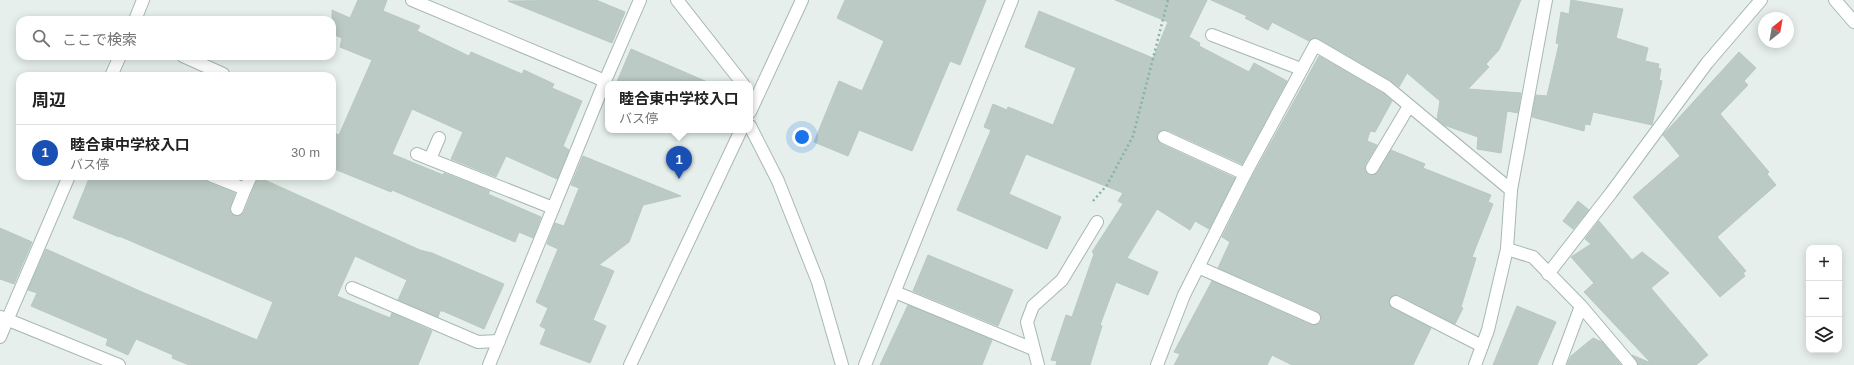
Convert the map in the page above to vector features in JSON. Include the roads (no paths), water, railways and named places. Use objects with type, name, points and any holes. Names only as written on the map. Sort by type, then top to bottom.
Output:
[{"type":"street","points":[[137,16],[143,0]]},
{"type":"street","points":[[412,0],[605,81]]},
{"type":"street","points":[[489,365],[605,81],[640,0]]},
{"type":"street","points":[[677,0],[741,81]]},
{"type":"street","points":[[753,106],[802,0]]},
{"type":"street","points":[[866,365],[1012,0]]},
{"type":"street","points":[[1475,365],[1488,330],[1506,249],[1511,190],[1546,0]]},
{"type":"street","points":[[1548,274],[1611,193],[1707,63],[1761,0]]},
{"type":"street","points":[[1835,0],[1854,22]]},
{"type":"street","points":[[1212,35],[1301,69]]},
{"type":"street","points":[[1157,365],[1184,295],[1245,174],[1315,45],[1386,87],[1511,190]]},
{"type":"street","points":[[113,72],[118,60]]},
{"type":"street","points":[[192,60],[219,72]]},
{"type":"street","points":[[1372,168],[1409,106]]},
{"type":"street","points":[[753,132],[778,181],[818,282],[842,365]]},
{"type":"street","points":[[630,365],[740,133]]},
{"type":"street","points":[[1164,137],[1245,174]]},
{"type":"street","points":[[430,159],[438,138]]},
{"type":"street","points":[[416,154],[553,208]]},
{"type":"street","points":[[0,337],[4,318],[67,180]]},
{"type":"street","points":[[221,180],[245,190]]},
{"type":"street","points":[[237,209],[249,180]]},
{"type":"street","points":[[1038,365],[1027,322],[1033,306],[1062,280],[1097,222]]},
{"type":"street","points":[[1506,249],[1533,257],[1581,306],[1631,365]]},
{"type":"street","points":[[1198,267],[1314,318]]},
{"type":"street","points":[[352,288],[478,342],[499,341]]},
{"type":"street","points":[[895,292],[1033,349]]},
{"type":"street","points":[[1396,302],[1482,346]]},
{"type":"street","points":[[1559,365],[1581,306]]},
{"type":"street","points":[[4,318],[119,365]]},
{"type":"place","name":"睦合東中学校入口","points":[[679,179]]}]
